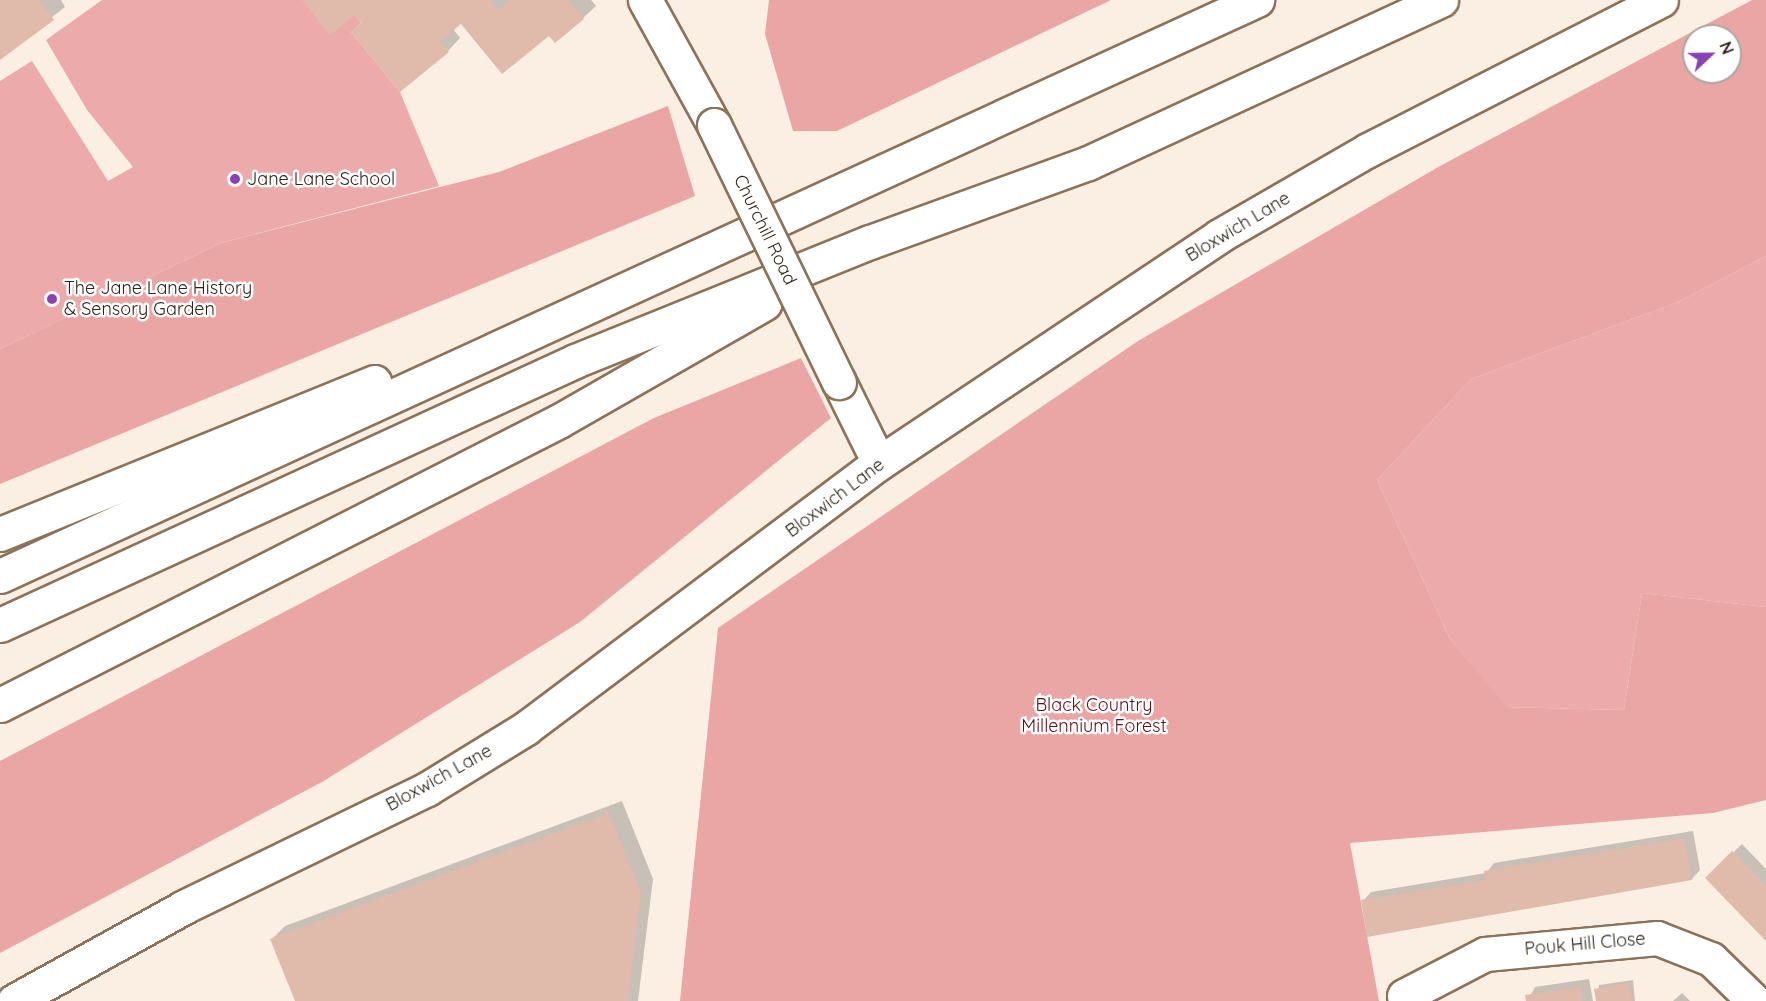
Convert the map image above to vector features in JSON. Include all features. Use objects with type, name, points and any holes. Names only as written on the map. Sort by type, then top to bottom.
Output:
[{"type":"main road","name":"Churchill Road","points":[[645,0],[714,125],[879,463]]},
{"type":"main road","points":[[0,576],[1257,0]]},
{"type":"main road","points":[[0,625],[575,361],[870,242],[1088,163],[1441,0]]},
{"type":"main road","name":"Bloxwich Lane","points":[[14,1001],[184,907],[427,789],[526,728],[879,463],[1219,236],[1368,150],[1661,0]]},
{"type":"main road","points":[[0,534],[845,190]]},
{"type":"main road","points":[[0,705],[559,421],[870,242]]},
{"type":"main road","name":"Pouk Hill Close","points":[[1404,996],[1485,954],[1657,938],[1711,959],[1754,1001]]},
{"type":"shaded area","name":"Jane Lane School","points":[[102,0],[302,0],[355,15],[361,23],[351,32],[400,92],[439,186],[221,243],[0,349],[0,81],[32,61],[108,181],[133,167],[87,110],[46,40]]},
{"type":"shaded area","points":[[1766,256],[1766,607],[1642,593],[1624,710],[1506,707],[1450,639],[1377,480],[1471,379],[1678,302]]},
{"type":"green space","points":[[769,0],[1111,0],[837,131],[793,131],[765,34]]},
{"type":"green space","name":"Black Country Millennium Forest","points":[[1752,0],[1766,0],[1766,256],[1678,302],[1471,379],[1377,480],[1450,639],[1507,707],[1624,710],[1642,593],[1766,607],[1766,800],[1713,813],[1350,843],[1379,1001],[680,1001],[718,628],[1138,341],[1440,166],[1682,37],[1682,84],[1742,84],[1742,24],[1707,24]]},
{"type":"green space","points":[[668,106],[695,196],[0,484],[0,349],[221,243],[499,172]]},
{"type":"green space","points":[[801,358],[831,418],[580,622],[322,782],[0,953],[0,761],[654,418]]},
{"type":"building","points":[[0,0],[39,0],[54,20],[0,60]]},
{"type":"building","points":[[302,0],[490,0],[498,10],[510,0],[569,0],[584,19],[555,43],[549,36],[502,74],[461,24],[440,41],[449,52],[400,92],[351,32],[361,23],[355,15],[330,35]]},
{"type":"building","points":[[609,813],[641,892],[628,1001],[295,1001],[270,939]]},
{"type":"building","points":[[1685,838],[1692,880],[1367,937],[1361,900],[1486,880],[1484,871]]},
{"type":"building","points":[[1732,851],[1766,886],[1766,941],[1705,878]]},
{"type":"building","points":[[1629,983],[1632,1001],[1596,1001],[1594,989]]},
{"type":"building","points":[[1581,987],[1583,1001],[1526,1001],[1525,995]]},
{"type":"place","name":"Jane Lane School","points":[[235,179]]},
{"type":"place","name":"The Jane Lane History & Sensory Garden","points":[[52,299]]}]
